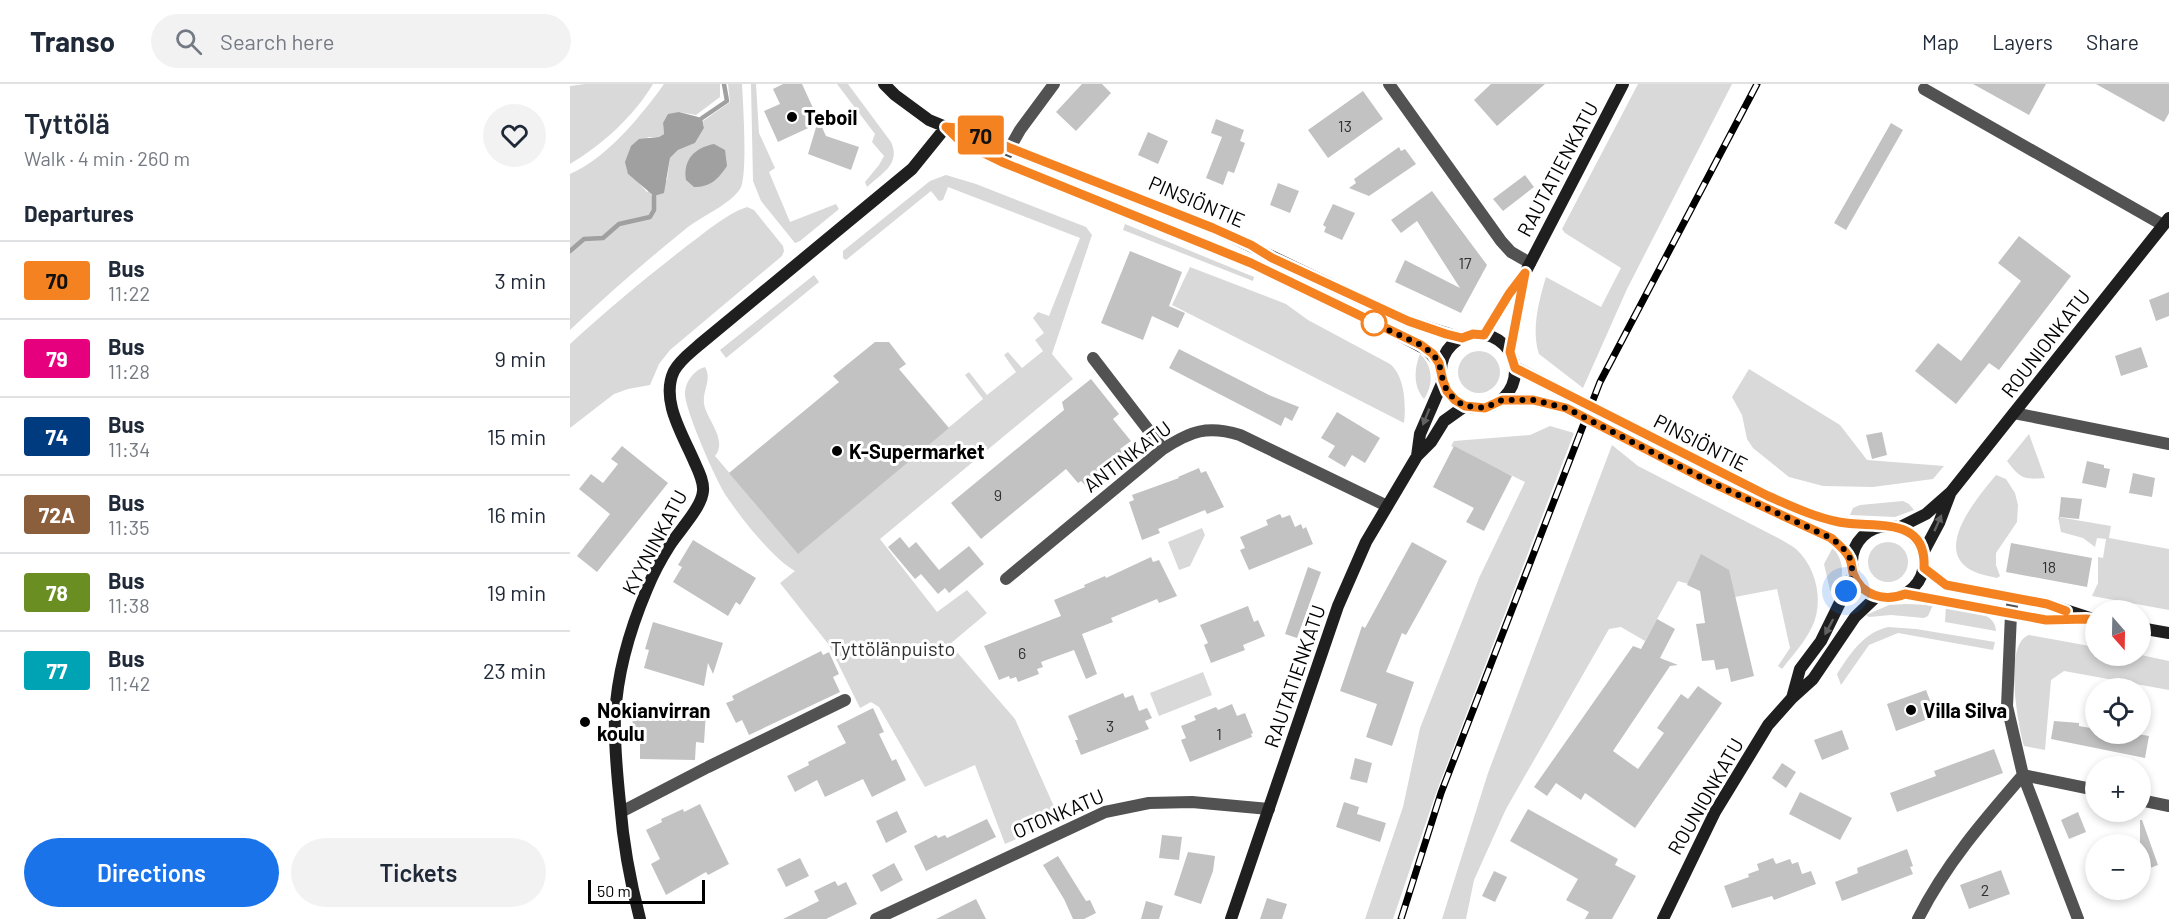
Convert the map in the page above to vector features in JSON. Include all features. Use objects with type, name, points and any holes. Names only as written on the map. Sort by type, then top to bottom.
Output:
[{"type":"main road","name":"PINSIÖNTIE","points":[[884,84],[929,120],[946,127],[969,129],[1010,148],[1213,228],[1408,321],[1462,338]]},
{"type":"main road","name":"RAUTATIENKATU","points":[[1484,335],[1527,268],[1623,84]]},
{"type":"main road","name":"PINSIÖNTIE","points":[[946,127],[961,142],[1002,162],[1251,263],[1421,345],[1433,354],[1439,363],[1442,376]]},
{"type":"main road","name":"KYYNINKATU","points":[[640,919],[626,859],[616,759],[615,715],[621,668],[646,590],[669,547],[698,504],[703,491],[700,474],[673,411],[670,386],[674,372],[681,361],[699,345],[912,169],[946,127]]},
{"type":"main road","name":"ROUNIONKATU","points":[[1900,527],[1926,514],[1951,492],[2166,221]]},
{"type":"main road","name":"RAUTATIENKATU","points":[[1510,352],[1527,268]]},
{"type":"main road","points":[[1473,334],[1484,335],[1494,338],[1510,352],[1515,368],[1515,379],[1510,391],[1502,400],[1485,408],[1465,406],[1447,391],[1442,376],[1446,352],[1462,338],[1473,334]]},
{"type":"main road","name":"PINSIÖNTIE","points":[[1515,368],[1749,489],[1804,512],[1838,522],[1878,526]]},
{"type":"main road","name":"RAUTATIENKATU","points":[[1417,456],[1419,434],[1442,376]]},
{"type":"main road","name":"PINSIÖNTIE","points":[[1502,400],[1533,400],[1566,408],[1708,481],[1831,538],[1841,546],[1851,561]]},
{"type":"main road","name":"RAUTATIENKATU","points":[[1231,919],[1338,606],[1366,542],[1417,456],[1431,442],[1444,421],[1465,406]]},
{"type":"main road","name":"ROUNIONKATU","points":[[1923,553],[1939,523],[1951,492]]},
{"type":"main road","points":[[1878,526],[1900,527],[1911,533],[1919,542],[1923,553],[1924,568],[1914,587],[1905,594],[1896,597],[1876,597],[1859,584],[1854,574],[1851,561],[1853,549],[1859,539],[1878,526]]},
{"type":"main road","points":[[1924,568],[1946,585],[2047,604],[2085,618]]},
{"type":"main road","name":"ROUNIONKATU","points":[[1792,698],[1800,669],[1821,641],[1854,574]]},
{"type":"main road","points":[[1905,594],[2046,620],[2085,620]]},
{"type":"main road","name":"ROUNIONKATU","points":[[1663,919],[1715,812],[1768,725],[1813,679],[1855,617],[1876,597]]},
{"type":"main road","points":[[2151,630],[2169,633]]},
{"type":"street","points":[[1002,162],[1020,129],[1054,84]]},
{"type":"street","points":[[1389,84],[1501,241],[1527,268]]},
{"type":"street","points":[[1924,89],[2166,221]]},
{"type":"street","points":[[1093,358],[1163,449]]},
{"type":"street","points":[[2014,413],[2169,444]]},
{"type":"street","name":"ANTINKATU","points":[[1006,579],[1163,449],[1191,433],[1204,430],[1228,431],[1240,435],[1387,506]]},
{"type":"street","points":[[2013,597],[2010,614],[2007,706],[2023,775],[2078,919]]},
{"type":"street","points":[[621,812],[845,700]]},
{"type":"street","points":[[2023,775],[2085,788]]},
{"type":"street","points":[[1918,919],[1950,864],[2023,775]]},
{"type":"street","name":"OTONKATU","points":[[876,919],[1105,812],[1149,803],[1192,802],[1269,809]]},
{"type":"street","points":[[2151,802],[2169,806]]},
{"type":"green space","points":[[653,84],[637,107],[616,129],[570,164],[570,86]]},
{"type":"green space","points":[[664,84],[720,84],[720,97],[696,115],[679,112],[663,123],[664,134],[659,137],[648,137],[628,174],[647,192],[667,180],[670,158],[678,150],[695,143],[704,128],[703,121],[730,102],[728,84],[742,84],[744,170],[740,189],[730,200],[688,227],[613,290],[570,330],[570,174],[597,158],[610,147],[634,122]]},
{"type":"green space","points":[[751,84],[756,84],[759,133],[775,168],[769,172],[790,222],[836,204],[839,209],[795,243],[761,201],[753,181]]},
{"type":"green space","points":[[837,84],[848,84],[891,142],[894,156],[892,162],[867,187],[865,182],[884,156],[872,142],[875,134]]},
{"type":"green space","points":[[1638,84],[1732,84],[1627,289],[1583,388],[1539,354],[1536,325],[1539,305],[1546,277],[1601,307],[1621,268],[1562,229]]},
{"type":"green space","name":"Tyttölänpuisto","points":[[946,175],[976,184],[1086,227],[1092,235],[1052,354],[1073,379],[880,539],[937,612],[967,590],[987,613],[950,644],[1015,719],[1060,820],[1005,844],[975,765],[925,787],[879,707],[871,702],[860,708],[829,645],[780,583],[795,571],[777,558],[758,538],[722,489],[696,430],[685,394],[691,377],[705,367],[708,377],[704,403],[719,444],[715,456],[798,553],[983,399],[965,375],[969,372],[987,395],[1016,372],[1004,355],[1008,352],[1022,368],[1043,351],[1035,340],[1044,333],[1033,318],[1038,312],[1049,316],[1080,238],[948,187],[943,200],[939,201],[931,191],[846,260],[843,258],[843,251],[930,181]]},
{"type":"green space","points":[[747,207],[754,210],[783,246],[782,256],[670,350],[659,364],[650,385],[614,394],[570,428],[570,344],[688,245],[724,219]]},
{"type":"green space","points":[[1125,224],[1254,277],[1253,281],[1123,230]]},
{"type":"green space","points":[[1190,267],[1286,304],[1308,320],[1390,364],[1402,383],[1404,423],[1172,305]]},
{"type":"green space","points":[[814,275],[819,282],[726,358],[720,350]]},
{"type":"green space","points":[[1479,351],[1494,357],[1500,372],[1494,387],[1479,393],[1464,387],[1458,372],[1464,357]]},
{"type":"green space","points":[[1420,354],[1428,364],[1431,375],[1424,399],[1418,389],[1416,377]]},
{"type":"green space","points":[[1749,369],[1840,425],[1867,460],[1944,466],[1933,479],[1873,487],[1823,486],[1789,477],[1753,448],[1747,439],[1742,415],[1732,397]]},
{"type":"green space","points":[[1550,426],[1574,433],[1436,793],[1393,919],[1365,919],[1403,807],[1420,728],[1479,578],[1525,482],[1451,446],[1454,441],[1530,435]]},
{"type":"green space","points":[[2029,434],[2045,478],[2023,477],[2007,461]]},
{"type":"green space","points":[[1612,445],[1638,466],[1796,549],[1813,575],[1818,596],[1816,617],[1806,638],[1782,669],[1778,666],[1790,648],[1777,589],[1735,597],[1678,581],[1645,641],[1621,627],[1609,629],[1506,809],[1474,880],[1466,919],[1442,919],[1488,773]]},
{"type":"green space","points":[[1996,475],[2006,479],[2015,493],[2018,505],[2017,522],[1996,553],[1996,565],[2000,576],[1997,578],[1975,572],[1962,563],[1956,551],[1957,538],[1962,524],[1979,496]]},
{"type":"green space","points":[[1903,501],[1914,510],[1895,517],[1850,515],[1853,508],[1860,505]]},
{"type":"green space","points":[[2058,517],[2111,526],[2109,538],[2169,549],[2169,610],[2151,607],[2151,600],[2114,600],[2092,596],[2098,583],[2098,557],[2103,558],[2106,539],[2097,538],[2095,547],[2083,538],[2061,532]]},
{"type":"green space","points":[[1202,528],[1205,535],[1190,566],[1179,570],[1168,542]]},
{"type":"green space","points":[[1888,542],[1896,543],[1902,548],[1907,554],[1907,570],[1902,576],[1896,581],[1888,582],[1880,581],[1874,576],[1869,570],[1868,562],[1869,554],[1874,548],[1880,543]]},
{"type":"green space","points":[[1833,547],[1840,559],[1842,570],[1841,582],[1836,595],[1830,590],[1824,564]]},
{"type":"green space","points":[[1889,605],[1933,605],[1928,616],[1924,618],[1891,615],[1869,617],[1866,615]]},
{"type":"green space","points":[[1946,606],[1984,615],[1994,624],[1996,631],[1945,622]]},
{"type":"green space","points":[[1888,627],[1916,629],[1995,642],[1993,650],[1898,633],[1869,645],[1841,685],[1837,674],[1852,652],[1871,634]]},
{"type":"green space","points":[[2029,635],[2085,645],[2085,666],[2151,666],[2151,657],[2169,661],[2169,690],[2151,687],[2151,678],[2103,678],[2064,671],[2051,680],[2045,750],[2024,746],[2016,704],[2014,668],[2016,653],[2021,641]]},
{"type":"green space","points":[[1203,672],[1212,695],[1159,716],[1150,693]]},
{"type":"shaded area","points":[[679,112],[702,118],[704,128],[695,143],[678,150],[670,158],[664,193],[654,196],[628,174],[625,162],[631,146],[639,139],[659,137],[664,134],[663,123],[668,114]]},
{"type":"shaded area","points":[[714,144],[725,150],[727,166],[714,181],[705,186],[694,187],[686,180],[688,161],[701,148]]},
{"type":"building","name":"Teboil","points":[[783,84],[802,84],[826,136],[859,147],[851,170],[808,154],[817,124],[778,142],[764,111],[780,104],[773,89]]},
{"type":"building","points":[[1082,84],[1102,84],[1111,93],[1076,131],[1056,112]]},
{"type":"building","points":[[1491,84],[1545,84],[1497,126],[1474,100]]},
{"type":"building","points":[[1973,84],[2046,84],[2029,115]]},
{"type":"building","points":[[2096,84],[2169,84],[2169,113],[2164,122]]},
{"type":"building","points":[[1363,91],[1383,119],[1328,158],[1308,130]]},
{"type":"building","points":[[1216,119],[1244,130],[1240,141],[1245,143],[1234,173],[1228,171],[1223,185],[1206,178],[1222,137],[1211,133]]},
{"type":"building","points":[[1891,123],[1903,130],[1846,230],[1834,223]]},
{"type":"building","points":[[1148,132],[1168,141],[1158,164],[1138,155]]},
{"type":"building","points":[[1399,147],[1401,151],[1405,149],[1416,164],[1369,196],[1349,188],[1356,183],[1354,179]]},
{"type":"building","points":[[1525,175],[1534,187],[1503,211],[1493,199]]},
{"type":"building","points":[[1278,183],[1299,191],[1290,213],[1270,205]]},
{"type":"building","points":[[1432,191],[1487,265],[1461,313],[1395,282],[1405,260],[1460,288],[1417,221],[1401,233],[1391,220]]},
{"type":"building","points":[[1333,204],[1355,213],[1342,240],[1324,232],[1326,227],[1323,225]]},
{"type":"building","points":[[2019,236],[2071,276],[1999,370],[1989,363],[1956,404],[1915,371],[1938,343],[1961,361],[2021,281],[1998,263]]},
{"type":"building","points":[[1130,251],[1182,272],[1169,306],[1185,313],[1178,328],[1152,316],[1143,340],[1101,323]]},
{"type":"building","points":[[2169,292],[2169,316],[2156,321],[2149,300]]},
{"type":"building","points":[[875,342],[889,342],[906,364],[899,369],[949,428],[798,554],[729,473],[839,382],[833,376]]},
{"type":"building","points":[[2141,347],[2148,367],[2121,376],[2115,356]]},
{"type":"building","points":[[1179,349],[1269,395],[1299,407],[1292,421],[1285,417],[1281,426],[1169,368]]},
{"type":"building","points":[[1091,379],[1119,414],[1113,419],[1131,441],[1120,449],[1124,454],[1086,486],[1081,481],[1078,483],[1066,469],[981,539],[951,503],[1064,410],[1062,402]]},
{"type":"building","points":[[1337,412],[1380,438],[1365,463],[1352,455],[1345,467],[1328,457],[1335,446],[1321,438]]},
{"type":"building","points":[[1882,432],[1887,455],[1872,459],[1866,435]]},
{"type":"building","points":[[622,446],[668,483],[597,572],[577,556],[610,514],[579,489],[591,474],[603,483],[618,464],[611,459]]},
{"type":"building","points":[[1454,446],[1512,476],[1484,531],[1466,522],[1474,508],[1433,487]]},
{"type":"building","points":[[2087,461],[2104,465],[2104,468],[2110,469],[2106,488],[2082,483]]},
{"type":"building","points":[[1199,468],[1201,473],[1206,471],[1224,507],[1207,514],[1205,510],[1158,529],[1160,533],[1142,540],[1129,502],[1134,500],[1132,495]]},
{"type":"building","points":[[2133,473],[2155,478],[2152,497],[2129,493]]},
{"type":"building","points":[[2061,497],[2082,499],[2079,519],[2059,517]]},
{"type":"building","points":[[1280,514],[1282,518],[1290,515],[1295,527],[1301,524],[1303,529],[1306,527],[1313,544],[1249,570],[1240,550],[1245,548],[1240,537],[1268,525],[1266,520]]},
{"type":"building","points":[[900,537],[909,548],[916,542],[939,570],[969,546],[984,564],[949,593],[945,588],[938,594],[921,574],[915,579],[888,547]]},
{"type":"building","points":[[693,540],[756,578],[740,605],[736,602],[728,616],[673,582],[682,567],[678,565]]},
{"type":"building","points":[[1412,542],[1447,561],[1406,635],[1402,633],[1386,672],[1414,682],[1392,746],[1366,737],[1377,704],[1340,691],[1362,626],[1365,628]]},
{"type":"building","points":[[2011,543],[2092,558],[2087,587],[2006,572]]},
{"type":"building","points":[[1701,554],[1729,570],[1754,676],[1731,682],[1728,668],[1716,670],[1714,660],[1702,661],[1696,624],[1705,623],[1700,591],[1687,585]]},
{"type":"building","points":[[1151,557],[1153,562],[1159,560],[1177,596],[1159,603],[1157,599],[1111,618],[1113,622],[1082,634],[1097,674],[1086,679],[1074,650],[1041,662],[1043,667],[1037,669],[1039,674],[1018,682],[1016,677],[1010,679],[1009,676],[999,680],[984,646],[1061,616],[1054,600]]},
{"type":"building","points":[[1308,567],[1321,572],[1297,638],[1285,634]]},
{"type":"building","points":[[1248,606],[1254,622],[1258,620],[1265,636],[1243,645],[1245,650],[1211,663],[1204,645],[1208,643],[1200,625]]},
{"type":"building","points":[[1657,619],[1675,629],[1660,658],[1678,665],[1670,666],[1613,751],[1638,769],[1664,733],[1657,728],[1681,694],[1688,699],[1698,686],[1722,703],[1635,828],[1585,793],[1581,800],[1556,783],[1547,796],[1534,787],[1633,646],[1641,649]]},
{"type":"building","points":[[653,622],[723,643],[713,674],[708,663],[704,686],[644,668],[649,650],[645,649]]},
{"type":"building","points":[[821,651],[823,655],[829,652],[839,674],[833,677],[840,692],[749,735],[742,720],[736,723],[726,703],[734,700],[732,696]]},
{"type":"building","name":"Villa Silva","points":[[1926,690],[1936,716],[1896,731],[1887,704]]},
{"type":"building","points":[[1123,693],[1125,698],[1133,695],[1139,711],[1147,708],[1152,718],[1145,721],[1149,729],[1081,755],[1075,740],[1078,740],[1068,716]]},
{"type":"building","points":[[1232,704],[1237,716],[1245,713],[1253,733],[1252,737],[1190,762],[1181,740],[1186,738],[1181,726],[1196,720],[1194,716],[1216,707],[1218,710]]},
{"type":"building","points":[[873,708],[884,732],[879,734],[892,761],[896,759],[906,780],[872,797],[863,779],[825,797],[817,780],[795,792],[787,776],[809,765],[808,762],[846,743],[837,726]]},
{"type":"building","points":[[633,711],[695,714],[694,717],[706,712],[704,743],[696,742],[695,760],[640,759],[640,742],[632,742]]},
{"type":"building","points":[[2054,721],[2079,723],[2079,726],[2085,727],[2085,744],[2148,744],[2145,756],[2135,756],[2051,739]]},
{"type":"building","points":[[1842,730],[1849,749],[1822,760],[1814,740]]},
{"type":"building","points":[[1994,749],[2003,773],[1897,812],[1890,793],[1936,776],[1934,771]]},
{"type":"building","points":[[1355,758],[1372,763],[1367,783],[1350,779]]},
{"type":"building","points":[[1782,763],[1796,772],[1786,788],[1772,778]]},
{"type":"building","points":[[1800,792],[1852,818],[1840,840],[1789,814]]},
{"type":"building","points":[[1344,802],[1359,807],[1357,814],[1386,823],[1380,842],[1336,827]]},
{"type":"building","points":[[700,804],[729,864],[708,875],[706,872],[666,895],[651,864],[660,859],[646,830],[662,822],[661,819]]},
{"type":"building","points":[[1528,809],[1618,859],[1615,865],[1636,876],[1612,919],[1585,919],[1589,912],[1566,900],[1578,879],[1510,841]]},
{"type":"building","points":[[897,811],[907,832],[886,843],[876,821]]},
{"type":"building","points":[[2078,812],[2086,832],[2069,839],[2061,820]]},
{"type":"building","points":[[987,819],[996,837],[926,871],[914,846],[936,835],[938,838],[945,835],[947,838]]},
{"type":"building","points":[[2140,822],[2143,822],[2147,834],[2140,834]]},
{"type":"building","points":[[1162,835],[1182,837],[1179,860],[1159,858]]},
{"type":"building","points":[[2151,845],[2158,865],[2151,868]]},
{"type":"building","points":[[1907,849],[1913,866],[1910,867],[1913,874],[1842,901],[1835,882],[1858,873],[1857,868]]},
{"type":"building","points":[[1188,852],[1215,856],[1213,871],[1201,904],[1174,895]]},
{"type":"building","points":[[1058,856],[1086,901],[1090,900],[1096,913],[1084,919],[1073,919],[1064,899],[1043,865]]},
{"type":"building","points":[[800,858],[809,876],[786,887],[777,869]]},
{"type":"building","points":[[1773,858],[1776,864],[1790,859],[1792,864],[1798,862],[1802,874],[1811,871],[1816,884],[1774,900],[1772,896],[1732,908],[1724,886],[1749,877],[1748,874],[1759,870],[1757,864]]},
{"type":"building","points":[[894,863],[903,880],[881,892],[872,875]]},
{"type":"building","points":[[2001,870],[2010,894],[1969,909],[1960,885]]},
{"type":"building","points":[[1494,871],[1507,877],[1495,902],[1482,896]]},
{"type":"building","points":[[835,881],[838,886],[846,882],[857,904],[826,919],[783,919],[819,901],[814,891]]},
{"type":"building","points":[[1267,898],[1287,904],[1282,919],[1260,919]]},
{"type":"building","points":[[976,899],[986,919],[936,919]]},
{"type":"building","points":[[1146,901],[1163,906],[1159,919],[1141,919]]},
{"type":"waterway","points":[[702,118],[727,101],[724,84]]},
{"type":"waterway","points":[[570,251],[584,239],[603,238],[619,224],[650,217],[654,210],[654,196]]},
{"type":"railway","points":[[1401,919],[1441,793],[1600,382],[1757,84]]},
{"type":"bus line","name":"70","points":[[2066,611],[2047,604],[1946,585],[1924,568],[1923,553],[1919,542],[1911,533],[1900,527],[1838,522],[1804,512],[1749,489],[1515,368],[1510,352],[1525,273],[1484,335],[1473,334],[1462,338],[1446,334],[1408,321],[1375,306],[1213,228],[1010,148],[969,129],[946,127],[961,142],[1002,162],[1251,263],[1421,345],[1433,354],[1439,363],[1447,391],[1465,406],[1485,408],[1502,400],[1533,400],[1566,408],[1708,481],[1831,538],[1841,546],[1851,561],[1859,584],[1876,597],[1896,597],[1905,594],[2046,620],[2085,619]]},
{"type":"place","name":"Teboil","points":[[792,117]]},
{"type":"place","name":"K-Supermarket","points":[[837,451]]},
{"type":"place","name":"Villa Silva","points":[[1911,710]]},
{"type":"place","name":"Nokianvirran koulu","points":[[585,722]]},
{"type":"route","points":[[1374,323],[1367,320],[1421,345],[1433,354],[1439,363],[1447,391],[1465,406],[1485,408],[1502,400],[1533,400],[1566,408],[1708,481],[1831,538],[1841,546],[1851,561],[1854,574],[1846,591]]}]
